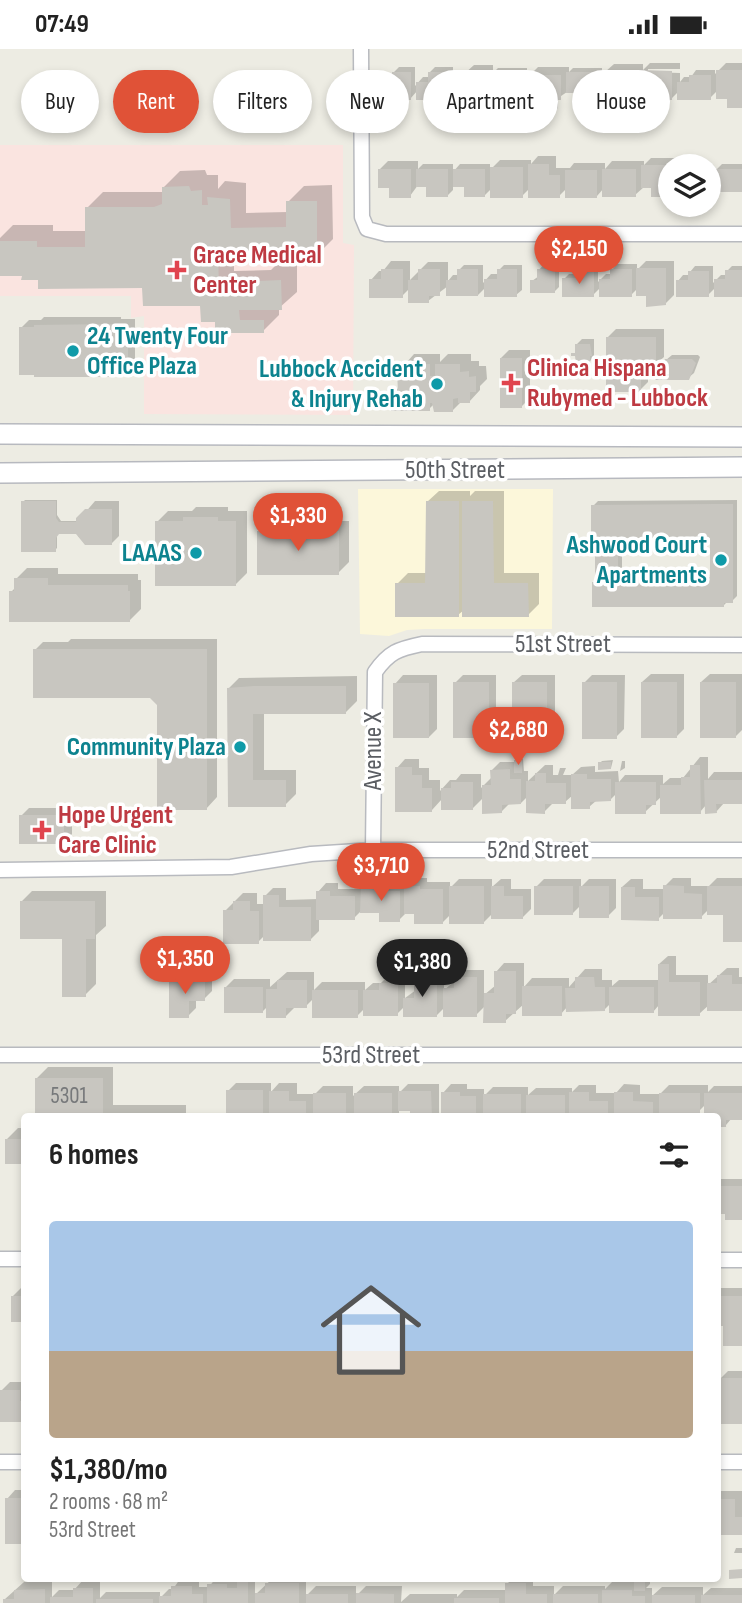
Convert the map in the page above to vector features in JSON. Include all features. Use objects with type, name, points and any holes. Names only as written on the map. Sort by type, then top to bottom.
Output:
[{"type":"main road","name":"50th Street","points":[[0,434],[742,437]]},
{"type":"main road","name":"50th Street","points":[[0,473],[742,467]]},
{"type":"street","points":[[361,49],[362,217],[367,229],[386,234],[742,234]]},
{"type":"street","name":"51st Street","points":[[386,657],[404,647],[422,644],[742,645]]},
{"type":"street","name":"Avenue X","points":[[373,849],[375,672],[386,657]]},
{"type":"street","name":"52nd Street","points":[[3,872],[231,867],[311,854],[373,849],[742,850]]},
{"type":"street","name":"53rd Street","points":[[0,1055],[742,1055]]},
{"type":"street","points":[[1,1259],[21,1259]]},
{"type":"street","points":[[721,1260],[742,1260]]},
{"type":"street","points":[[0,1462],[21,1462]]},
{"type":"street","points":[[721,1462],[742,1462]]},
{"type":"shaded area","name":"Grace Medical Center","points":[[0,145],[343,145],[343,243],[354,245],[353,415],[144,414],[144,316],[131,318],[131,296],[0,296]]},
{"type":"shaded area","points":[[358,489],[553,489],[552,629],[425,629],[407,630],[389,636],[360,634]]},
{"type":"building","points":[[716,70],[742,70],[742,108],[727,108],[727,99],[716,99]]},
{"type":"building","points":[[670,71],[672,71],[670,100]]},
{"type":"building","points":[[409,72],[411,72],[409,100]]},
{"type":"building","points":[[566,72],[572,72],[572,93],[566,93]]},
{"type":"building","points":[[558,75],[561,75],[561,100],[558,100]]},
{"type":"building","points":[[689,75],[711,75],[711,100],[677,100],[677,82],[689,82]]},
{"type":"building","points":[[416,82],[423,82],[423,100],[416,100]]},
{"type":"building","points":[[528,164],[549,164],[549,175],[560,175],[560,198],[528,198]]},
{"type":"building","points":[[641,165],[658,165],[658,197],[651,197],[651,188],[641,188]]},
{"type":"building","points":[[490,167],[523,167],[523,198],[490,198]]},
{"type":"building","points":[[378,169],[411,169],[411,198],[389,198],[389,188],[378,188]]},
{"type":"building","points":[[416,169],[448,169],[448,197],[426,197],[426,187],[416,187]]},
{"type":"building","points":[[453,169],[485,169],[485,197],[464,197],[464,187],[453,187]]},
{"type":"building","points":[[602,169],[636,169],[636,197],[602,197]]},
{"type":"building","points":[[721,169],[742,169],[742,192],[721,192]]},
{"type":"building","points":[[565,170],[597,170],[597,198],[565,198]]},
{"type":"building","points":[[189,186],[191,191],[202,190],[202,205],[208,205],[207,197],[230,199],[231,228],[286,227],[286,201],[317,201],[317,257],[287,258],[287,254],[218,255],[219,286],[258,286],[258,281],[281,280],[282,310],[239,310],[240,320],[264,320],[264,333],[215,333],[215,322],[201,322],[200,306],[143,306],[142,288],[38,289],[38,280],[21,280],[22,276],[0,276],[0,241],[37,241],[37,247],[85,247],[85,207],[154,207],[162,204],[162,187]]},
{"type":"building","points":[[636,268],[666,268],[666,305],[646,307],[646,296],[636,296]]},
{"type":"building","points":[[381,269],[403,269],[403,298],[369,298],[369,279],[381,279]]},
{"type":"building","points":[[418,269],[440,269],[440,296],[429,296],[429,303],[408,303],[408,280],[418,280]]},
{"type":"building","points":[[457,269],[478,269],[478,296],[446,296],[446,280],[457,280]]},
{"type":"building","points":[[497,269],[517,269],[517,297],[484,297],[484,279],[497,279]]},
{"type":"building","points":[[537,269],[555,269],[555,293],[530,293],[530,280],[537,280]]},
{"type":"building","points":[[610,269],[632,269],[632,297],[599,297],[599,279],[610,279]]},
{"type":"building","points":[[581,270],[594,270],[594,297],[562,297],[562,278],[581,278]]},
{"type":"building","points":[[725,270],[742,270],[742,297],[714,297],[714,279],[725,279]]},
{"type":"building","points":[[688,271],[709,271],[709,297],[676,297],[676,280],[688,280]]},
{"type":"building","name":"24 Twenty Four Office Plaza","points":[[113,324],[113,327],[128,327],[128,375],[19,375],[19,327]]},
{"type":"building","points":[[606,337],[656,337],[656,367],[641,367],[641,392],[606,392]]},
{"type":"building","points":[[575,344],[590,344],[592,356],[590,362],[586,362],[585,372],[577,372],[575,356],[571,356],[571,353],[575,353]]},
{"type":"building","name":"Clinica Hispana Rubymed - Lubbock","points":[[500,358],[522,358],[522,408],[500,408]]},
{"type":"building","points":[[665,359],[692,359],[696,363],[689,380],[655,380]]},
{"type":"building","name":"Lubbock Accident & Injury Rehab","points":[[430,364],[430,376],[435,376],[435,364],[460,364],[460,372],[469,371],[469,377],[476,376],[476,392],[470,392],[470,403],[458,403],[458,398],[453,399],[453,412],[434,412],[432,403],[430,411],[391,411],[391,393],[398,393],[397,370],[401,370],[401,365]]},
{"type":"building","points":[[21,501],[56,501],[56,518],[59,522],[76,522],[76,518],[85,509],[112,509],[112,545],[85,545],[76,534],[59,534],[56,538],[56,552],[21,552]]},
{"type":"building","points":[[426,501],[459,501],[459,617],[395,617],[395,583],[425,583]]},
{"type":"building","points":[[462,501],[493,501],[494,583],[528,583],[529,617],[462,617]]},
{"type":"building","name":"Ashwood Court Apartments","points":[[733,504],[733,603],[724,603],[724,607],[592,607],[592,582],[710,582],[710,538],[591,538],[591,505]]},
{"type":"building","name":"LAAAS","points":[[183,517],[218,517],[218,521],[236,521],[236,586],[155,586],[155,521],[183,521]]},
{"type":"building","points":[[257,531],[339,531],[339,575],[257,575]]},
{"type":"building","points":[[595,545],[618,545],[618,575],[595,575]]},
{"type":"building","points":[[14,578],[48,578],[48,585],[128,585],[130,622],[9,622],[9,591],[14,591]]},
{"type":"building","points":[[33,649],[207,649],[207,810],[157,810],[157,705],[150,698],[33,698]]},
{"type":"building","points":[[453,682],[489,682],[489,738],[453,738]]},
{"type":"building","points":[[512,682],[547,682],[547,738],[512,738]]},
{"type":"building","points":[[582,682],[617,682],[617,739],[582,739]]},
{"type":"building","points":[[641,682],[677,682],[677,738],[641,738]]},
{"type":"building","points":[[700,682],[736,682],[736,738],[700,738]]},
{"type":"building","points":[[393,683],[429,683],[429,738],[393,738]]},
{"type":"building","name":"Community Plaza","points":[[346,686],[346,714],[253,714],[253,780],[286,780],[286,807],[228,807],[227,688]]},
{"type":"building","points":[[514,760],[522,760],[522,773],[514,773]]},
{"type":"building","points":[[598,762],[611,762],[611,769],[598,770]]},
{"type":"building","points":[[690,765],[700,765],[701,814],[660,814],[660,785],[681,785],[681,777],[690,777]]},
{"type":"building","points":[[395,767],[412,767],[412,775],[422,775],[422,788],[432,788],[432,812],[395,812]]},
{"type":"building","points":[[510,769],[510,779],[521,779],[521,804],[502,805],[502,813],[482,814],[482,785],[491,785],[490,770]]},
{"type":"building","points":[[535,773],[546,773],[546,783],[566,783],[566,804],[545,804],[545,814],[526,813],[526,781],[535,781]]},
{"type":"building","points":[[571,774],[587,774],[587,779],[611,779],[611,801],[590,802],[590,809],[571,809]]},
{"type":"building","points":[[704,780],[742,780],[742,804],[716,804],[717,813],[705,814]]},
{"type":"building","points":[[451,782],[473,782],[473,810],[441,810],[441,788],[451,788]]},
{"type":"building","points":[[615,782],[656,782],[656,805],[646,805],[646,814],[615,814]]},
{"type":"building","name":"Hope Urgent Care Clinic","points":[[19,815],[64,815],[64,844],[19,844]]},
{"type":"building","points":[[361,885],[378,886],[378,891],[400,891],[400,922],[379,922],[379,913],[360,913]]},
{"type":"building","points":[[663,885],[684,886],[684,893],[702,894],[702,919],[663,919]]},
{"type":"building","points":[[404,886],[443,889],[443,924],[414,924],[414,914],[404,914]]},
{"type":"building","points":[[449,886],[484,886],[484,924],[449,924]]},
{"type":"building","points":[[491,886],[504,886],[504,896],[523,896],[523,919],[491,919]]},
{"type":"building","points":[[534,886],[573,886],[573,915],[534,915]]},
{"type":"building","points":[[579,886],[609,886],[609,918],[579,918]]},
{"type":"building","points":[[707,886],[742,886],[742,942],[723,942],[723,915],[707,915]]},
{"type":"building","points":[[621,887],[635,887],[635,897],[659,897],[659,921],[621,920]]},
{"type":"building","points":[[316,891],[330,891],[330,896],[355,896],[355,920],[316,920]]},
{"type":"building","points":[[263,895],[279,895],[279,907],[311,907],[311,941],[263,941]]},
{"type":"building","points":[[20,901],[95,901],[95,939],[86,939],[86,997],[62,997],[62,939],[20,939]]},
{"type":"building","points":[[233,901],[250,901],[250,911],[259,911],[259,944],[223,944],[223,910],[233,910]]},
{"type":"building","points":[[658,964],[669,964],[669,982],[700,982],[700,1016],[658,1016]]},
{"type":"building","points":[[494,971],[516,971],[516,1014],[506,1014],[506,1023],[483,1023],[484,993],[494,993]]},
{"type":"building","points":[[717,975],[732,975],[732,984],[742,984],[742,1011],[707,1011],[707,983],[717,983]]},
{"type":"building","points":[[454,977],[477,977],[477,1017],[443,1017],[443,988],[454,988]]},
{"type":"building","points":[[575,977],[594,977],[595,987],[605,987],[605,1011],[566,1012],[565,988],[575,988]]},
{"type":"building","points":[[414,978],[437,978],[437,1017],[403,1017],[403,998],[414,998]]},
{"type":"building","points":[[169,980],[205,980],[205,1001],[189,1001],[189,1018],[169,1018]]},
{"type":"building","points":[[277,980],[307,980],[307,1008],[286,1008],[286,1018],[266,1018],[266,989],[277,989]]},
{"type":"building","points":[[379,983],[398,983],[398,1016],[363,1016],[363,990],[379,990]]},
{"type":"building","points":[[522,986],[562,986],[562,1016],[522,1016]]},
{"type":"building","points":[[224,987],[263,987],[263,1013],[224,1013]]},
{"type":"building","points":[[609,987],[654,987],[654,1013],[609,1013]]},
{"type":"building","points":[[312,990],[358,990],[358,1018],[312,1018]]},
{"type":"building","points":[[35,1078],[103,1078],[103,1113],[35,1113]]},
{"type":"building","points":[[226,1090],[263,1090],[263,1113],[226,1113]]},
{"type":"building","points":[[269,1091],[289,1091],[289,1101],[306,1101],[306,1113],[269,1113]]},
{"type":"building","points":[[398,1091],[431,1091],[432,1113],[398,1111]]},
{"type":"building","points":[[441,1092],[460,1092],[460,1096],[476,1096],[476,1113],[441,1113]]},
{"type":"building","points":[[569,1092],[589,1092],[589,1101],[608,1101],[608,1113],[569,1113]]},
{"type":"building","points":[[614,1092],[633,1092],[633,1101],[653,1102],[653,1113],[614,1113]]},
{"type":"building","points":[[313,1093],[346,1093],[346,1113],[313,1113]]},
{"type":"building","points":[[354,1093],[392,1093],[392,1113],[354,1113]]},
{"type":"building","points":[[659,1093],[700,1093],[700,1113],[659,1113]]},
{"type":"building","points":[[704,1093],[742,1093],[742,1120],[726,1120],[726,1127],[721,1127],[721,1113],[704,1113]]},
{"type":"building","points":[[483,1094],[521,1094],[521,1113],[483,1113]]},
{"type":"building","points":[[526,1095],[565,1095],[565,1113],[526,1113]]},
{"type":"building","points":[[5,1139],[21,1139],[21,1164],[5,1164]]},
{"type":"building","points":[[721,1186],[742,1186],[742,1220],[725,1220],[725,1214],[721,1214]]},
{"type":"building","points":[[11,1296],[21,1296],[21,1322],[11,1322]]},
{"type":"building","points":[[721,1296],[742,1296],[742,1346],[723,1346]]},
{"type":"building","points":[[721,1378],[742,1378],[742,1424],[721,1424]]},
{"type":"building","points":[[0,1390],[20,1390],[21,1422],[0,1422]]},
{"type":"building","points":[[5,1498],[21,1498],[21,1544],[5,1544]]},
{"type":"building","points":[[721,1499],[735,1499],[735,1517],[742,1517],[742,1535],[721,1535]]},
{"type":"building","points":[[742,1569],[742,1578],[729,1579],[729,1570]]},
{"type":"building","points":[[237,1582],[248,1582],[248,1603],[207,1603],[207,1584],[227,1584],[227,1588],[237,1588]]},
{"type":"building","points":[[634,1582],[645,1582],[645,1591],[634,1591]]},
{"type":"building","points":[[265,1583],[299,1583],[299,1603],[255,1603],[255,1593],[265,1593]]},
{"type":"building","points":[[505,1583],[526,1583],[526,1594],[547,1594],[547,1603],[505,1603]]},
{"type":"building","points":[[171,1586],[192,1586],[192,1594],[203,1594],[203,1603],[159,1603],[159,1596],[171,1596]]},
{"type":"building","points":[[73,1588],[93,1588],[93,1603],[50,1603],[50,1597],[73,1597]]},
{"type":"building","points":[[45,1589],[45,1603],[3,1603],[3,1599],[14,1599],[14,1590]]},
{"type":"building","points":[[602,1590],[632,1590],[632,1596],[645,1596],[645,1603],[602,1603]]},
{"type":"building","points":[[356,1593],[394,1594],[394,1603],[356,1603]]},
{"type":"building","points":[[306,1594],[348,1594],[348,1603],[306,1603]]},
{"type":"building","points":[[553,1594],[598,1594],[598,1603],[553,1603]]},
{"type":"building","points":[[652,1595],[695,1595],[695,1603],[652,1603]]},
{"type":"building","points":[[701,1595],[742,1595],[742,1603],[701,1603]]},
{"type":"building","points":[[454,1598],[499,1598],[499,1603],[454,1603]]},
{"type":"building","points":[[96,1599],[153,1599],[153,1603],[96,1603]]},
{"type":"place","name":"Grace Medical Center","points":[[177,270]]},
{"type":"place","name":"24 Twenty Four Office Plaza","points":[[73,351]]},
{"type":"place","name":"Clinica Hispana Rubymed - Lubbock","points":[[511,383]]},
{"type":"place","name":"Lubbock Accident & Injury Rehab","points":[[437,384]]},
{"type":"place","name":"LAAAS","points":[[196,553]]},
{"type":"place","name":"Ashwood Court Apartments","points":[[721,560]]},
{"type":"place","name":"Community Plaza","points":[[240,747]]},
{"type":"place","name":"Hope Urgent Care Clinic","points":[[42,830]]}]
